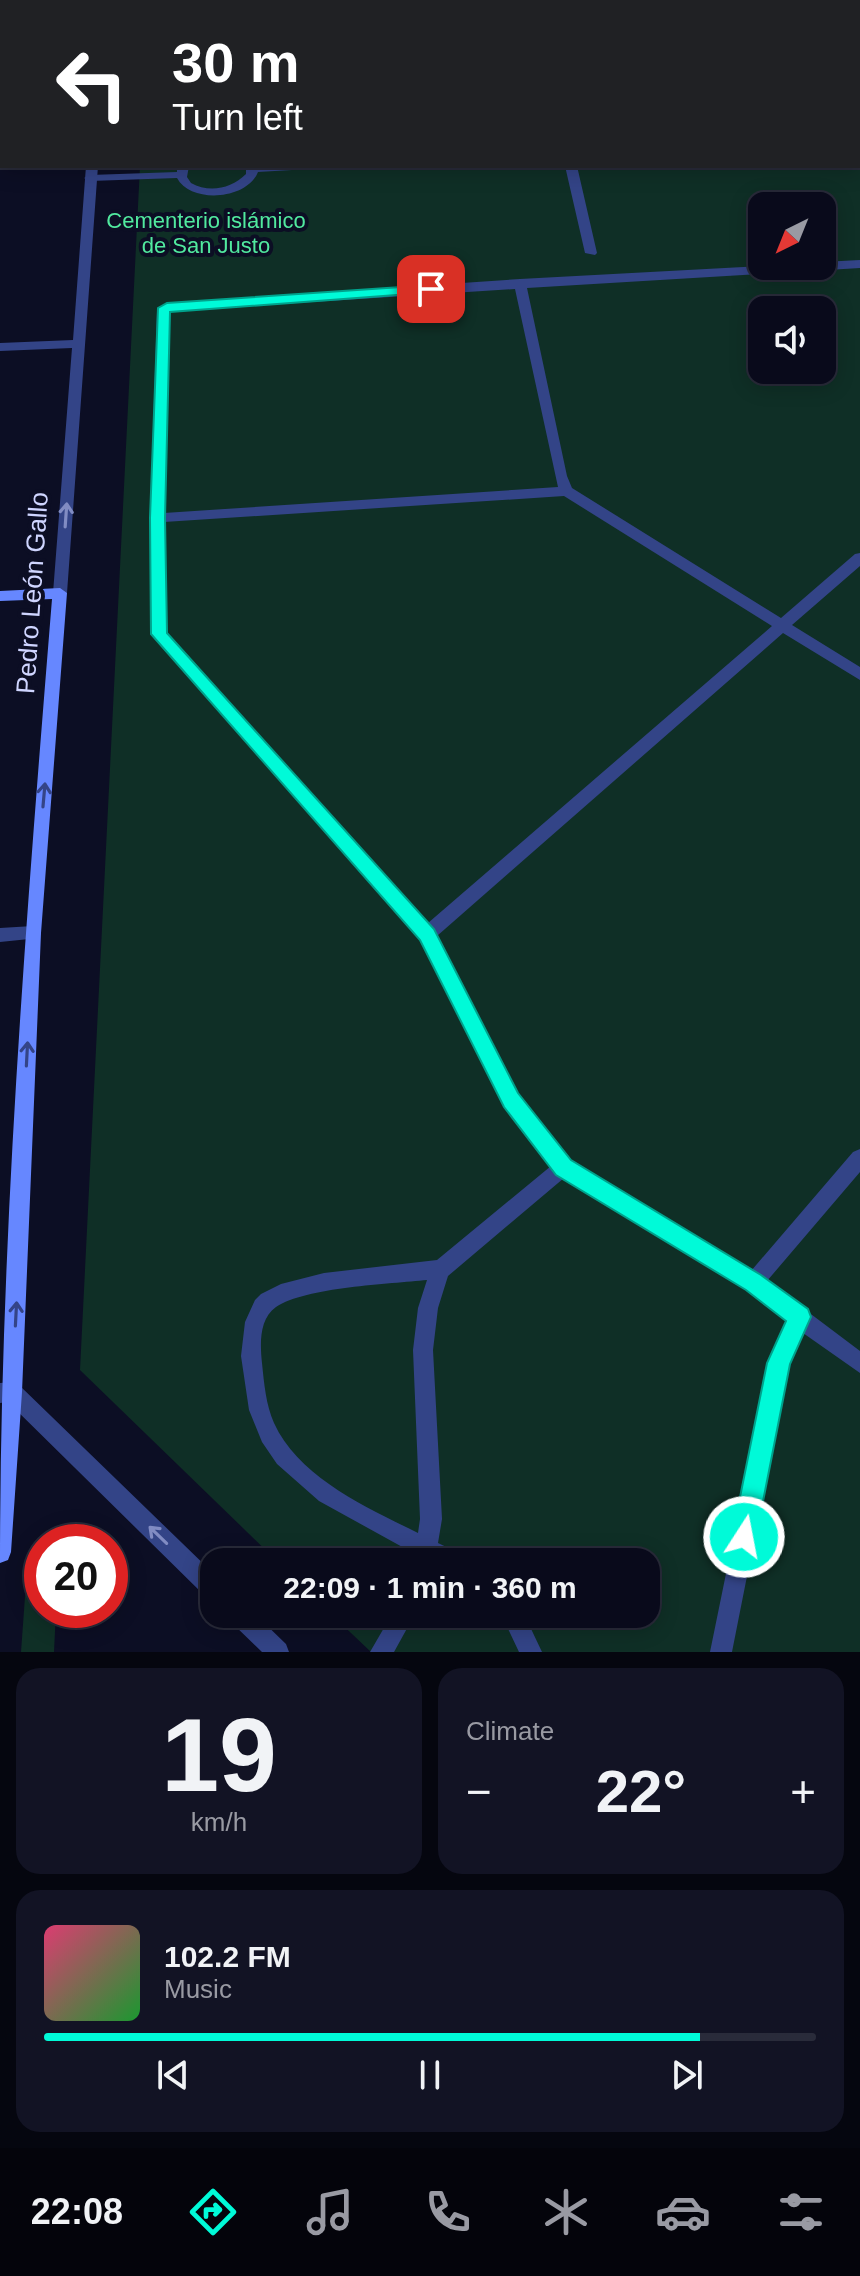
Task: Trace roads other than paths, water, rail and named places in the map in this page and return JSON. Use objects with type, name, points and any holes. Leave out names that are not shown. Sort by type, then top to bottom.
[{"type":"street","points":[[91,172],[182,170],[183,181],[197,190],[219,192],[241,186],[252,175],[252,168]]},
{"type":"street","points":[[571,168],[591,253]]},
{"type":"street","name":"Pedro León Gallo","points":[[0,1552],[6,1393],[33,933],[91,172]]},
{"type":"street","points":[[836,265],[860,264]]},
{"type":"street","points":[[748,270],[167,307],[163,311],[157,518],[159,634],[427,934],[511,1100],[563,1167],[753,1283],[860,1363]]},
{"type":"street","points":[[520,283],[560,476],[566,491]]},
{"type":"street","points":[[0,347],[79,344]]},
{"type":"street","points":[[157,518],[566,491],[860,674]]},
{"type":"street","points":[[427,934],[860,558]]},
{"type":"street","points":[[0,596],[60,593]]},
{"type":"street","points":[[0,935],[33,933]]},
{"type":"street","points":[[753,1283],[860,1158]]},
{"type":"street","points":[[428,1548],[431,1519],[424,1322],[431,1292],[441,1269],[563,1167]]},
{"type":"street","points":[[416,1548],[309,1482],[285,1460],[267,1433],[255,1391],[250,1347],[256,1318],[267,1301],[291,1290],[441,1269]]},
{"type":"street","points":[[721,1652],[779,1363],[800,1317]]},
{"type":"street","points":[[6,1393],[200,1576]]},
{"type":"street","points":[[253,1628],[278,1652]]},
{"type":"street","points":[[381,1652],[396,1628]]},
{"type":"street","points":[[519,1628],[531,1652]]},
{"type":"park label","name":"Cementerio islámico de San Justo","points":[[206,232]]}]
